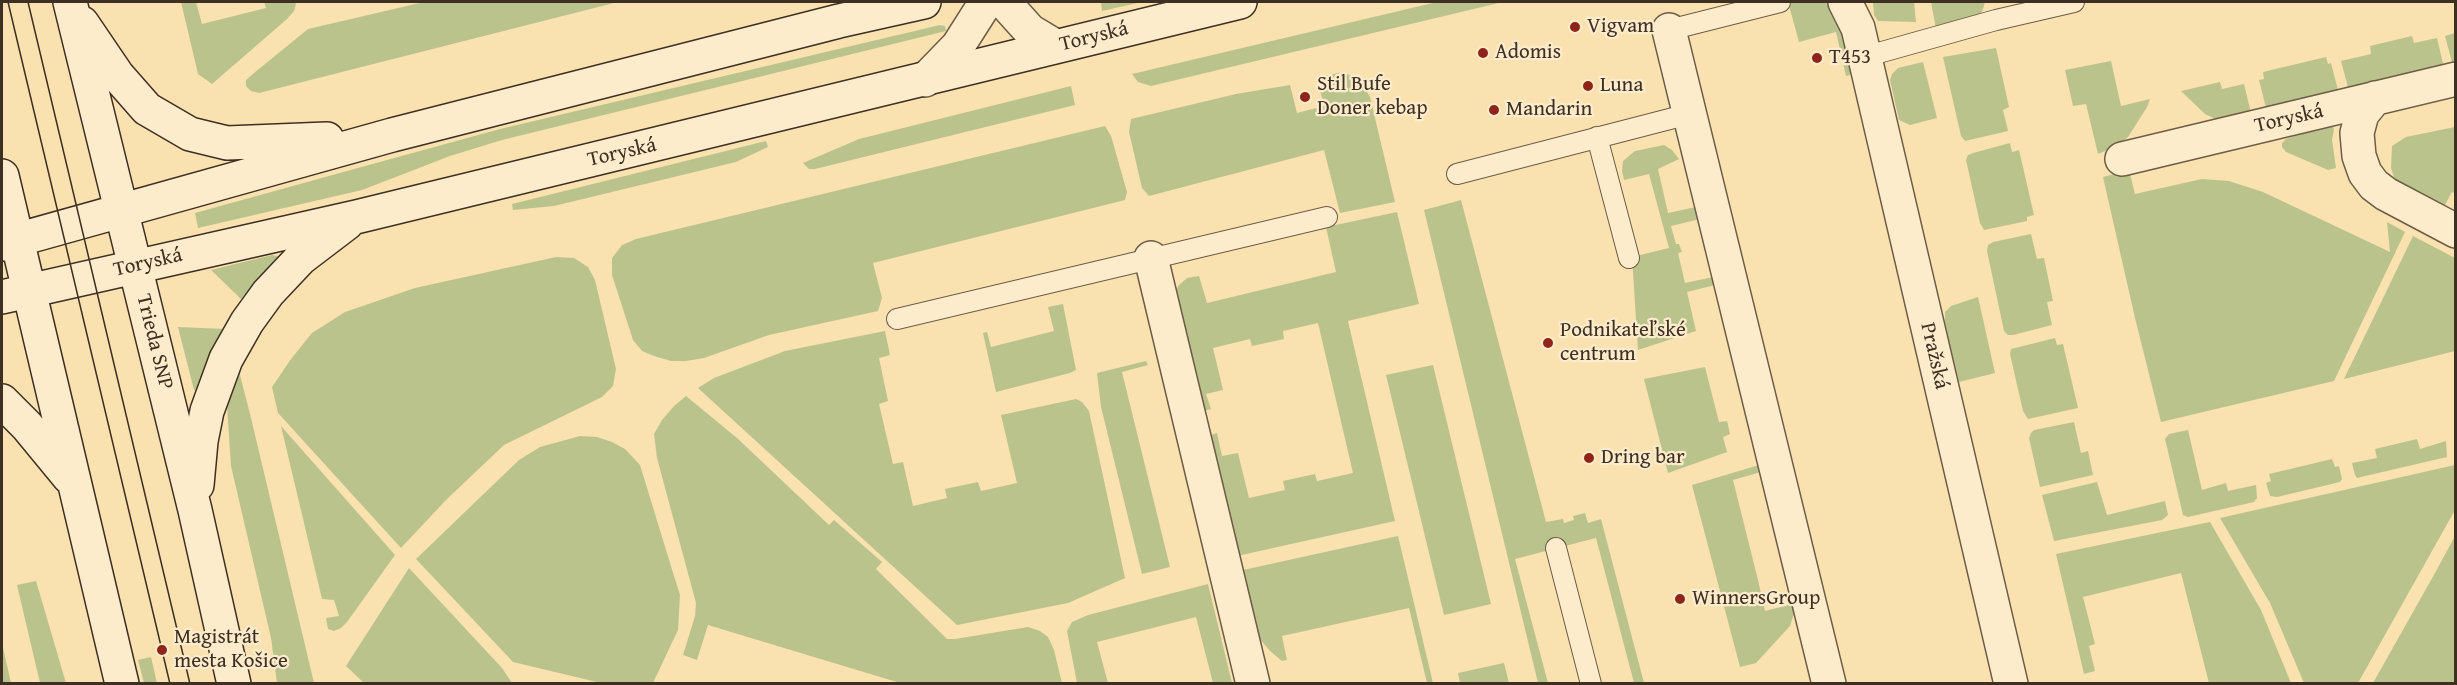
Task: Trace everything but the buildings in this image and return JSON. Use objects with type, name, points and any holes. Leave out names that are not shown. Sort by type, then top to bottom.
[{"type":"street","points":[[839,21],[870,2]]},
{"type":"street","points":[[9,242],[392,135],[839,21],[924,2]]},
{"type":"street","points":[[925,80],[958,46],[986,2]]},
{"type":"street","points":[[1004,2],[1030,31],[1055,46]]},
{"type":"street","name":"Toryská","points":[[15,294],[356,217],[1240,2]]},
{"type":"street","points":[[71,5],[118,76],[142,103],[159,117],[190,134],[227,143],[392,135]]},
{"type":"street","name":"Trieda SNP","points":[[71,5],[195,510],[234,684]]},
{"type":"street","name":"Pražská","points":[[1856,22],[2011,684]]},
{"type":"street","points":[[1669,30],[1829,684]]},
{"type":"street","name":"Toryská","points":[[2122,159],[2456,79]]},
{"type":"street","points":[[2375,98],[2362,114],[2357,133],[2359,156],[2365,173],[2374,185],[2386,194],[2456,231]]},
{"type":"street","points":[[2,176],[15,294],[74,483],[122,684]]},
{"type":"street","points":[[195,510],[201,441],[207,411],[226,359],[247,322],[282,277],[301,258],[356,217]]},
{"type":"street","points":[[1151,258],[1254,684]]},
{"type":"street","points":[[2,401],[27,426],[74,483]]},
{"type":"lane","points":[[1669,30],[1780,2]]},
{"type":"lane","points":[[1856,22],[1996,20],[2074,2]]},
{"type":"lane","points":[[1457,174],[1689,114]]},
{"type":"lane","points":[[1597,137],[1629,258]]},
{"type":"lane","points":[[897,319],[1327,217]]},
{"type":"lane","points":[[1556,548],[1591,684]]},
{"type":"green space","points":[[181,2],[196,2],[202,24],[266,8],[264,2],[295,2],[296,4],[294,11],[287,19],[212,84],[198,74]]},
{"type":"green space","points":[[424,2],[618,2],[259,93],[251,91],[246,86],[246,80],[308,29]]},
{"type":"green space","points":[[1101,2],[1142,2],[1102,11]]},
{"type":"green space","points":[[1437,2],[1503,2],[1151,86],[1138,82],[1132,74]]},
{"type":"green space","points":[[1788,2],[1828,2],[1842,27],[1853,74],[1846,76],[1836,32],[1799,42]]},
{"type":"green space","points":[[1873,2],[1914,2],[1916,22],[1878,21],[1874,15]]},
{"type":"green space","points":[[1931,2],[1985,2],[1982,12],[1977,17],[1936,29]]},
{"type":"green space","points":[[940,25],[945,26],[946,31],[502,140],[450,156],[362,190],[198,228],[195,213],[500,129]]},
{"type":"green space","points":[[2455,33],[2455,66],[2453,66],[2445,36]]},
{"type":"green space","points":[[2412,36],[2414,43],[2437,38],[2444,68],[2349,91],[2341,61],[2371,54],[2370,46]]},
{"type":"green space","points":[[1996,48],[2009,107],[2003,110],[2008,131],[1965,141],[1961,136],[1943,57]]},
{"type":"green space","points":[[2326,57],[2328,64],[2331,63],[2339,94],[2267,112],[2259,80],[2264,79],[2263,72]]},
{"type":"green space","points":[[2111,61],[2121,106],[2150,99],[2128,137],[2117,146],[2098,154],[2086,104],[2073,106],[2065,70]]},
{"type":"green space","points":[[1923,62],[1937,118],[1910,125],[1899,120],[1890,80],[1898,68]]},
{"type":"green space","points":[[1343,72],[1361,81],[1370,97],[1395,202],[1340,213],[1324,150],[1149,196],[1142,188],[1129,132],[1131,119],[1236,94],[1290,85],[1297,113],[1324,106],[1317,78]]},
{"type":"green space","points":[[2220,82],[2222,89],[2244,84],[2252,117],[2220,121],[2205,114],[2181,91]]},
{"type":"green space","points":[[1071,86],[1075,105],[815,169],[809,169],[803,163],[859,139]]},
{"type":"green space","points":[[2329,124],[2333,125],[2334,130],[2332,140],[2336,168],[2328,170],[2286,152],[2282,147],[2286,139]]},
{"type":"green space","points":[[1105,126],[1111,136],[1127,192],[1125,200],[873,263],[882,298],[878,311],[769,335],[704,358],[686,361],[671,361],[654,356],[642,351],[633,340],[612,275],[612,258],[622,245],[636,239]]},
{"type":"green space","points":[[2455,127],[2455,193],[2452,192],[2439,216],[2399,192],[2391,168],[2392,146],[2406,137]]},
{"type":"green space","points":[[766,141],[768,147],[736,162],[554,206],[513,210],[512,204]]},
{"type":"green space","points":[[2010,143],[2012,152],[2019,150],[2034,215],[2027,217],[2027,221],[1984,230],[1980,223],[1966,160],[1968,155],[1973,153]]},
{"type":"green space","points":[[1664,145],[1672,150],[1679,159],[1658,169],[1668,213],[1696,207],[1700,219],[1671,226],[1676,244],[1679,244],[1682,252],[1678,253],[1685,283],[1713,277],[1715,285],[1687,292],[1696,331],[1638,350],[1632,257],[1669,248],[1649,174],[1624,180],[1623,161],[1635,151]]},
{"type":"green space","points":[[2129,170],[2135,194],[2202,179],[2229,181],[2263,192],[2390,252],[2387,222],[2405,232],[2334,381],[2161,422],[2103,177]]},
{"type":"green space","points":[[1461,200],[1546,522],[1563,519],[1564,523],[1574,520],[1573,516],[1585,513],[1588,523],[1601,519],[1644,683],[1634,683],[1596,538],[1515,559],[1548,683],[1538,683],[1424,210]]},
{"type":"green space","points":[[1397,212],[1419,304],[1348,321],[1395,521],[1237,556],[1207,436],[1217,433],[1222,456],[1238,453],[1249,498],[1285,490],[1283,481],[1315,474],[1317,481],[1353,473],[1318,323],[1283,331],[1284,339],[1252,346],[1250,339],[1213,348],[1223,390],[1206,394],[1211,409],[1199,412],[1174,297],[1178,286],[1187,278],[1199,276],[1207,303],[1336,272],[1326,227]]},
{"type":"green space","points":[[2031,234],[2037,259],[2044,258],[2053,301],[2047,302],[2052,325],[2008,335],[2004,331],[1987,251],[1988,245]]},
{"type":"green space","points":[[2413,236],[2455,258],[2455,351],[2344,379]]},
{"type":"green space","points":[[272,255],[280,257],[279,261],[259,278],[241,299],[211,270]]},
{"type":"green space","points":[[556,257],[574,258],[588,267],[595,280],[616,369],[613,386],[602,397],[504,445],[446,500],[401,548],[278,413],[272,387],[312,333],[345,312],[415,288]]},
{"type":"green space","points":[[1978,297],[1995,373],[1959,382],[1945,325],[1945,312],[1951,306]]},
{"type":"green space","points":[[1063,304],[1076,370],[996,392],[983,333],[987,332],[991,347],[1054,331],[1048,307]]},
{"type":"green space","points":[[178,327],[225,329],[198,391],[194,390]]},
{"type":"green space","points":[[885,331],[890,355],[879,358],[888,401],[879,404],[893,464],[903,462],[913,506],[947,498],[945,489],[978,482],[981,491],[1017,483],[1001,415],[1076,399],[1082,402],[1089,411],[1125,578],[1068,603],[957,625],[698,388],[714,378],[785,351]]},
{"type":"green space","points":[[2055,338],[2057,345],[2063,344],[2078,408],[2028,419],[2023,411],[2010,354],[2011,349]]},
{"type":"green space","points":[[1146,361],[1148,365],[1122,372],[1170,567],[1142,574],[1101,407],[1097,373]]},
{"type":"green space","points":[[1433,365],[1491,604],[1444,615],[1386,375]]},
{"type":"green space","points":[[1705,367],[1719,422],[1727,421],[1730,434],[1723,437],[1727,452],[1668,473],[1644,379]]},
{"type":"green space","points":[[239,371],[314,683],[277,683],[271,638],[231,466],[227,405]]},
{"type":"green space","points":[[686,396],[737,438],[829,525],[834,520],[882,562],[876,569],[947,639],[1028,627],[1040,631],[1048,637],[1054,650],[1062,683],[900,683],[708,625],[697,660],[683,655],[695,616],[696,603],[657,458],[654,434],[662,420]]},
{"type":"green space","points":[[2074,422],[2081,453],[2088,451],[2093,475],[2040,487],[2029,438],[2031,433],[2034,430]]},
{"type":"green space","points":[[281,426],[395,555],[347,622],[334,631],[328,629],[326,618],[339,616],[334,600],[322,599]]},
{"type":"green space","points":[[2188,430],[2202,490],[2226,483],[2228,491],[2256,485],[2257,498],[2254,502],[2188,517],[2183,515],[2165,439],[2169,434]]},
{"type":"green space","points":[[580,436],[597,437],[612,442],[625,449],[640,465],[680,595],[678,630],[653,683],[601,683],[513,662],[416,559],[519,460],[540,447]]},
{"type":"green space","points":[[2417,439],[2420,449],[2446,441],[2447,457],[2357,478],[2355,475],[2352,463],[2377,458],[2375,449]]},
{"type":"green space","points":[[2332,459],[2335,467],[2339,466],[2342,479],[2340,482],[2277,497],[2270,496],[2266,483],[2271,481],[2269,474]]},
{"type":"green space","points":[[1759,465],[1761,472],[1733,480],[1765,611],[1793,604],[1795,610],[1790,626],[1756,663],[1740,667],[1692,485]]},
{"type":"green space","points":[[2455,465],[2455,510],[2358,683],[2304,683],[2270,603],[2220,518]]},
{"type":"green space","points":[[2097,482],[2107,515],[2165,501],[2168,515],[2162,520],[2054,541],[2042,495]]},
{"type":"green space","points":[[2210,522],[2261,610],[2291,683],[2209,683],[2181,573],[2083,597],[2095,644],[2089,646],[2095,671],[2084,674],[2056,554]]},
{"type":"green space","points":[[1398,536],[1433,683],[1427,683],[1409,608],[1282,636],[1287,660],[1282,661],[1260,639],[1243,570]]},
{"type":"green space","points":[[2455,536],[2455,683],[2373,683],[2435,573]]},
{"type":"green space","points":[[409,568],[502,668],[512,683],[364,683],[346,666]]},
{"type":"green space","points":[[36,581],[66,683],[40,683],[17,585]]},
{"type":"green space","points":[[1208,584],[1232,683],[1213,683],[1196,617],[1097,642],[1108,683],[1077,683],[1067,631],[1072,622],[1088,615]]},
{"type":"green space","points":[[2,643],[11,683],[2,683]]},
{"type":"green space","points":[[151,657],[157,683],[144,683],[138,660]]},
{"type":"green space","points":[[1504,663],[1509,683],[1460,683],[1458,673]]},
{"type":"tram line","points":[[8,2],[170,684]]},
{"type":"tram line","points":[[28,2],[190,684]]},
{"type":"place","name":"Vigvam","points":[[1575,27]]},
{"type":"place","name":"Adomis","points":[[1483,53]]},
{"type":"place","name":"T453","points":[[1817,58]]},
{"type":"place","name":"Luna","points":[[1588,86]]},
{"type":"place","name":"Stil Bufe Doner kebap","points":[[1305,97]]},
{"type":"place","name":"Mandarin","points":[[1494,110]]},
{"type":"place","name":"Podnikateľské centrum","points":[[1548,343]]},
{"type":"place","name":"Dring bar","points":[[1589,458]]},
{"type":"place","name":"WinnersGroup","points":[[1680,599]]},
{"type":"place","name":"Magistrát mesta Košice","points":[[162,650]]}]
